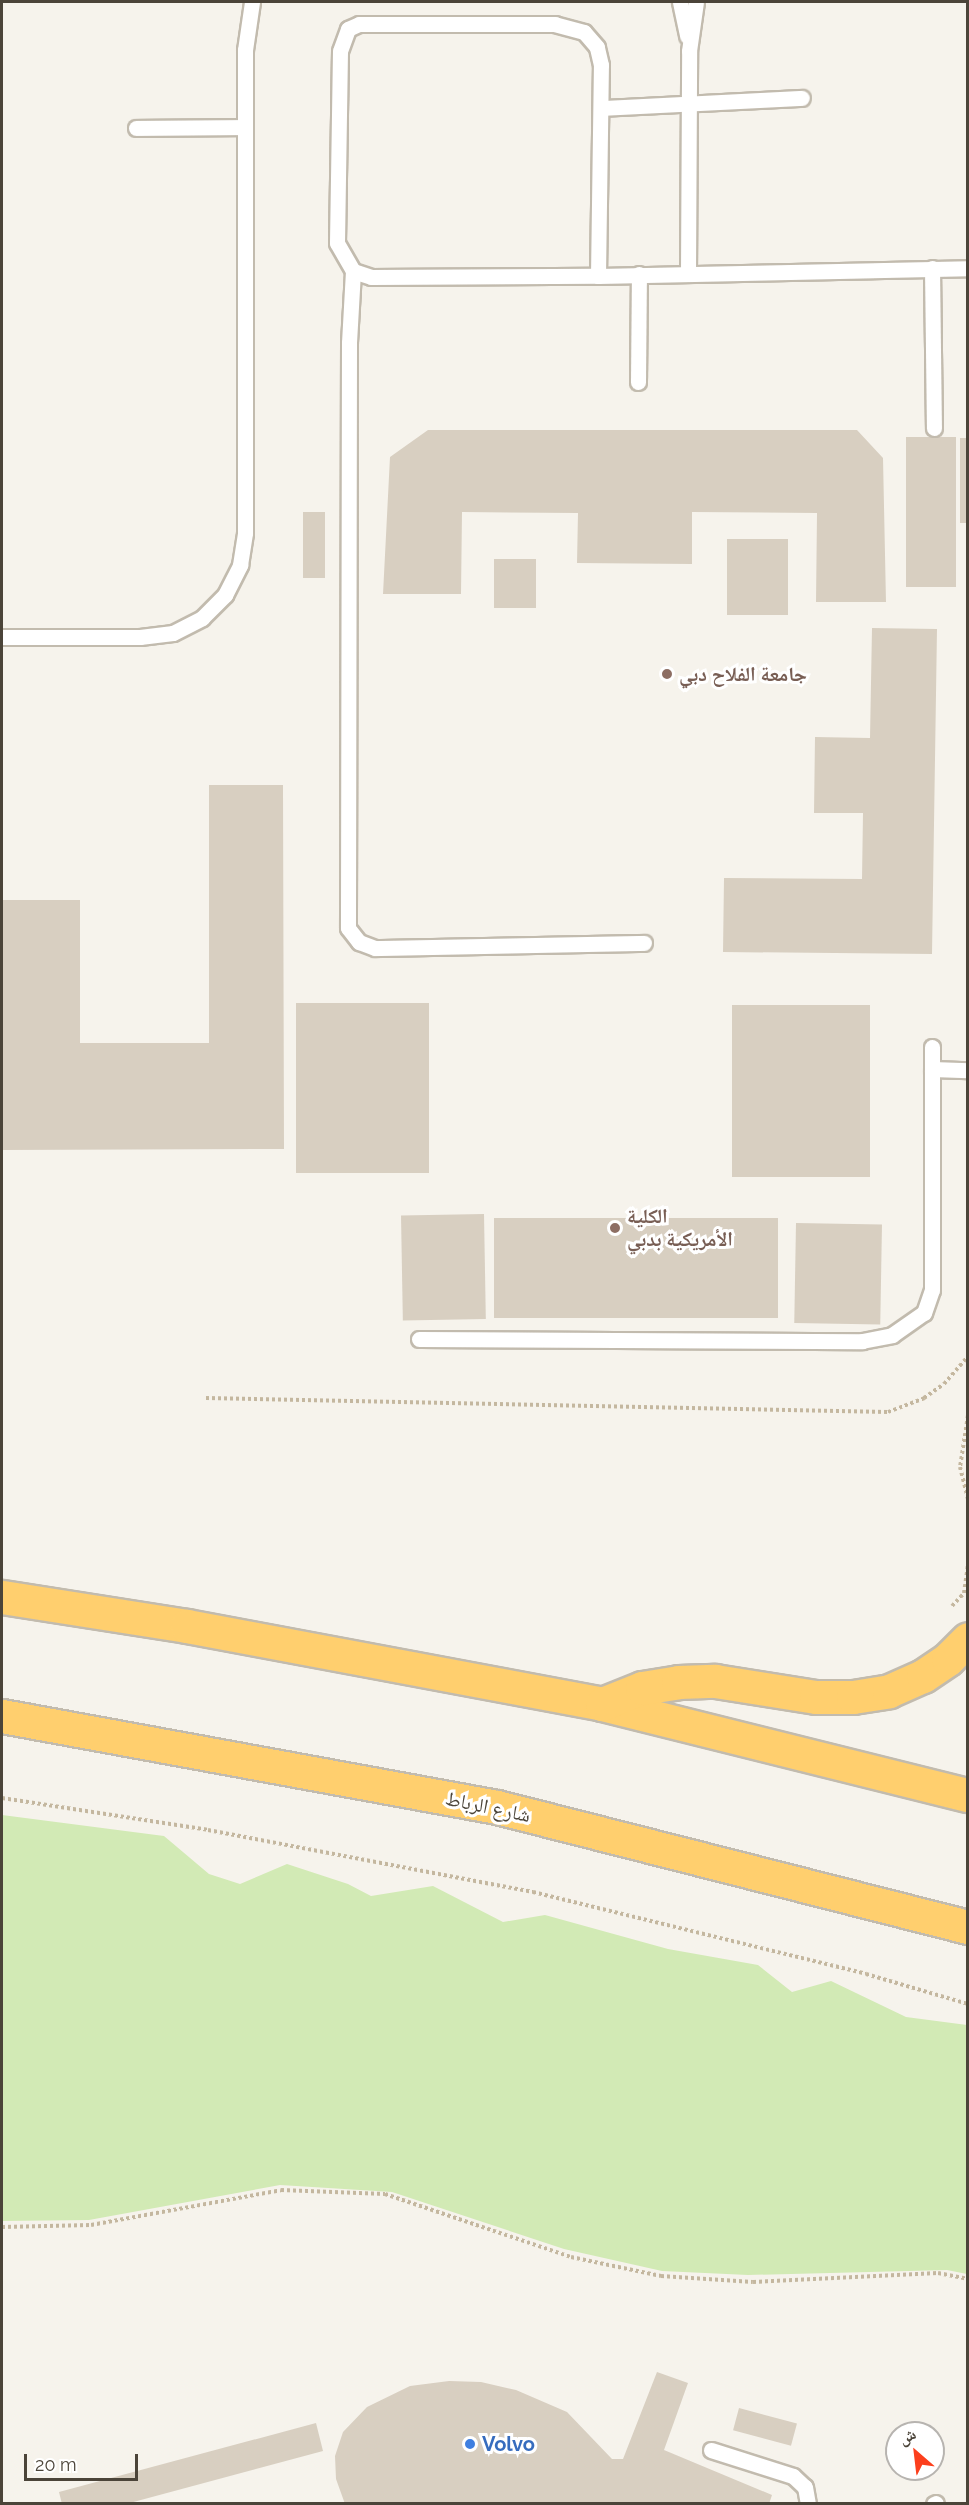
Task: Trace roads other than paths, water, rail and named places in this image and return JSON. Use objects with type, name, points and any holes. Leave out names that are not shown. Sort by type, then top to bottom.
[{"type":"highway","points":[[2,1597],[187,1626],[602,1704],[968,1795]]},
{"type":"highway","points":[[602,1704],[642,1688],[678,1682],[715,1681],[816,1696],[853,1697],[880,1692],[923,1676],[948,1659],[968,1639]]},
{"type":"highway","name":"شارع الرباط","points":[[2,1716],[496,1807],[968,1927]]},
{"type":"highway","points":[[2,1730],[129,1740]]},
{"type":"lane","points":[[2,637],[140,637],[172,633],[202,618],[225,595],[240,565],[245,533],[245,50],[252,2]]},
{"type":"lane","points":[[680,2],[689,51],[688,274]]},
{"type":"lane","points":[[689,51],[696,2]]},
{"type":"lane","points":[[598,276],[602,108],[597,47],[584,32],[571,27],[359,24],[348,29],[340,51],[337,243],[353,271],[348,354],[348,928],[359,942],[375,948],[644,943]]},
{"type":"lane","points":[[602,108],[690,101],[802,98]]},
{"type":"lane","points":[[136,128],[244,127]]},
{"type":"lane","points":[[932,268],[934,428]]},
{"type":"lane","points":[[353,271],[371,277],[598,276],[968,268]]},
{"type":"lane","points":[[639,274],[639,382]]},
{"type":"lane","points":[[419,1339],[862,1341],[892,1335],[924,1313],[932,1290],[932,1047]]},
{"type":"lane","points":[[932,1069],[968,1070]]},
{"type":"lane","points":[[711,2450],[793,2476],[805,2487],[808,2504]]},
{"type":"place","name":"جامعة الفلاح دبي","points":[[667,674]]},
{"type":"place","name":"الكلية الأمريكية بدبي","points":[[615,1228]]},
{"type":"place","name":"Volvo","points":[[470,2444]]}]
